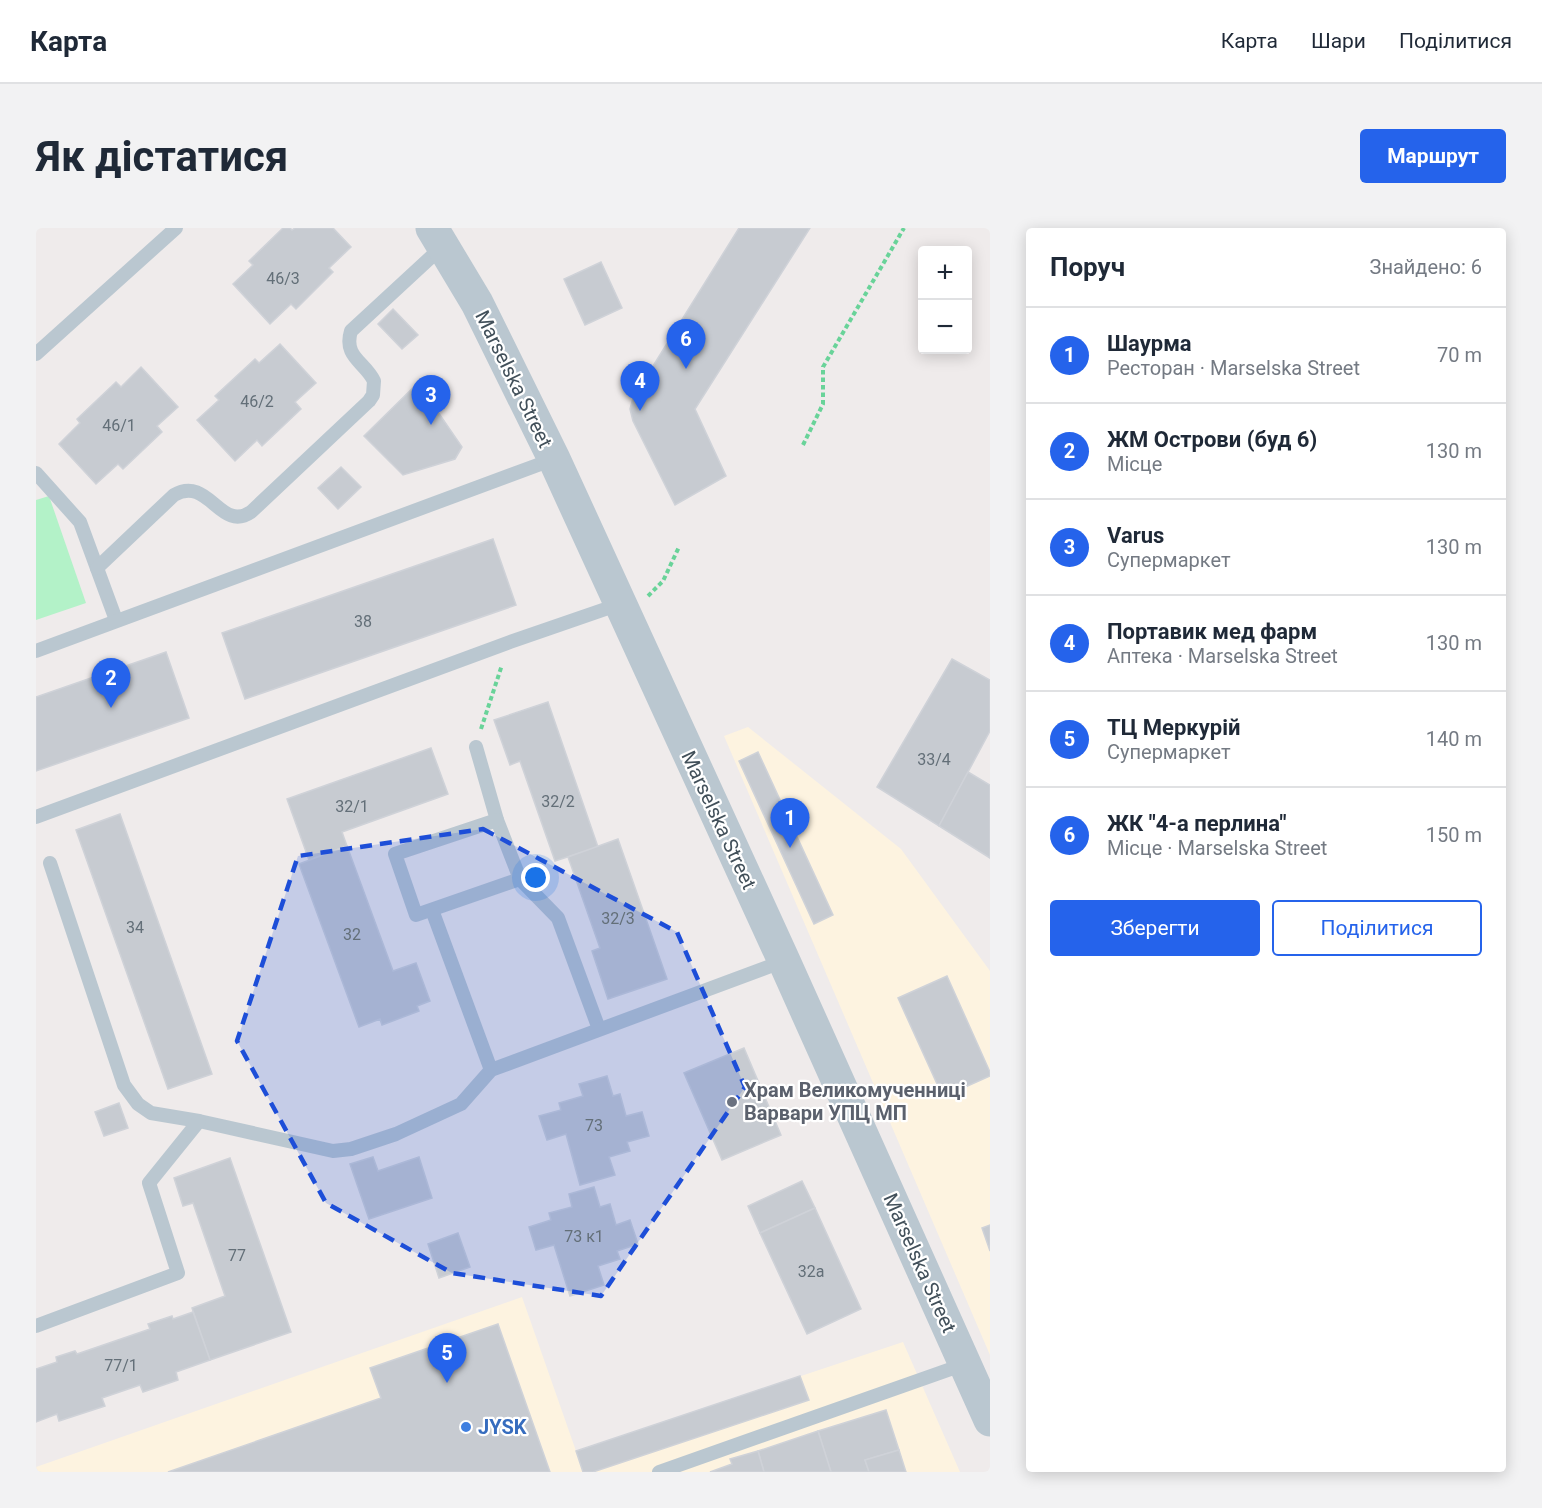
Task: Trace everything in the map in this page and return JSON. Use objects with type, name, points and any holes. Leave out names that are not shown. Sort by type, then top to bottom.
[{"type":"street","name":"Marselska Street","points":[[437,237],[477,303],[554,459],[784,961],[965,1364],[987,1404]]},
{"type":"lane","points":[[36,354],[176,228]]},
{"type":"lane","points":[[97,568],[181,491],[195,490],[231,516],[246,516],[369,401],[373,395],[374,381],[350,349],[348,340],[351,332],[437,237]]},
{"type":"lane","points":[[36,651],[554,459]]},
{"type":"lane","points":[[36,473],[80,522],[116,620]]},
{"type":"lane","points":[[36,817],[510,642],[620,604]]},
{"type":"lane","points":[[476,747],[497,820],[520,879],[558,918],[598,1029]]},
{"type":"lane","points":[[497,820],[394,854],[416,915],[520,879]]},
{"type":"lane","points":[[51,863],[124,1085],[130,1096],[151,1113],[199,1121],[333,1151],[351,1149],[396,1134],[461,1104],[490,1070],[784,961]]},
{"type":"lane","points":[[432,910],[490,1070]]},
{"type":"lane","points":[[36,1326],[178,1273],[148,1183],[199,1121]]},
{"type":"lane","points":[[659,1472],[965,1364]]},
{"type":"path","points":[[803,445],[823,404],[823,367],[904,228]]},
{"type":"path","points":[[620,604],[647,596],[663,581],[679,547]]},
{"type":"path","points":[[476,747],[510,642]]},
{"type":"highlighted area","points":[[483,829],[677,932],[745,1087],[601,1296],[452,1273],[326,1203],[237,1041],[298,856]]},
{"type":"shaded area","points":[[748,727],[901,849],[990,971],[990,1355],[724,736]]},
{"type":"shaded area","points":[[522,1297],[576,1451],[903,1342],[960,1472],[36,1472],[36,1467]]},
{"type":"green space","points":[[49,496],[86,603],[36,620],[36,500]]},
{"type":"building","points":[[283,228],[292,230],[295,228],[333,228],[351,247],[329,268],[333,272],[296,309],[291,304],[270,324],[233,284],[253,265],[249,261]]},
{"type":"building","points":[[739,228],[810,228],[695,409],[726,476],[675,505],[633,421],[630,409],[633,398]]},
{"type":"building","points":[[601,262],[622,308],[585,325],[564,279]]},
{"type":"building","points":[[393,309],[418,335],[402,349],[378,324]]},
{"type":"building","points":[[280,344],[316,383],[295,402],[301,409],[262,446],[257,440],[235,461],[197,420],[219,400],[215,396],[255,359],[259,363]]},
{"type":"building","points":[[141,367],[178,407],[157,426],[162,432],[123,469],[118,464],[96,484],[59,444],[80,423],[77,419],[116,382],[121,387]]},
{"type":"building","points":[[418,383],[462,447],[455,459],[403,475],[364,436]]},
{"type":"building","points":[[341,467],[361,487],[338,509],[318,488]]},
{"type":"building","points":[[493,539],[516,605],[245,699],[222,633]]},
{"type":"building","points":[[166,652],[189,718],[36,771],[36,697]]},
{"type":"building","points":[[952,659],[990,680],[990,731],[939,826],[877,787]]},
{"type":"building","points":[[548,702],[598,847],[555,861],[520,761],[510,765],[494,720]]},
{"type":"building","points":[[431,748],[448,794],[342,832],[347,846],[309,860],[287,799]]},
{"type":"building","points":[[758,752],[833,915],[814,924],[739,761]]},
{"type":"building","points":[[968,772],[990,785],[990,858],[939,826]]},
{"type":"building","points":[[120,814],[212,1074],[168,1089],[76,830]]},
{"type":"building","points":[[618,839],[667,979],[608,999],[592,951],[600,948],[568,857]]},
{"type":"building","points":[[347,846],[393,971],[416,963],[430,1001],[417,1006],[419,1011],[382,1025],[380,1019],[359,1027],[299,864]]},
{"type":"building","points":[[947,976],[990,1076],[943,1097],[898,998]]},
{"type":"building","name":"Храм Великомученниці Варвари УПЦ МП","points":[[744,1048],[781,1135],[722,1160],[684,1073]]},
{"type":"building","points":[[607,1076],[613,1096],[620,1094],[626,1116],[642,1112],[649,1136],[627,1142],[630,1151],[609,1157],[615,1175],[580,1185],[566,1134],[547,1140],[539,1116],[561,1110],[559,1103],[583,1096],[579,1084]]},
{"type":"building","points":[[119,1103],[128,1128],[104,1136],[95,1112]]},
{"type":"building","points":[[373,1157],[378,1171],[419,1157],[432,1198],[369,1219],[350,1164]]},
{"type":"building","points":[[230,1158],[291,1332],[210,1360],[192,1308],[225,1296],[193,1203],[183,1206],[174,1178]]},
{"type":"building","points":[[802,1181],[815,1208],[760,1233],[748,1206]]},
{"type":"building","points":[[594,1187],[600,1207],[610,1204],[616,1225],[630,1220],[638,1244],[617,1251],[620,1259],[598,1266],[604,1285],[570,1296],[554,1245],[536,1250],[529,1227],[551,1220],[549,1213],[572,1207],[569,1194]]},
{"type":"building","points":[[815,1208],[861,1309],[807,1334],[760,1233]]},
{"type":"building","points":[[990,1225],[990,1251],[982,1228]]},
{"type":"building","points":[[458,1233],[470,1267],[439,1278],[428,1244]]},
{"type":"building","points":[[193,1312],[210,1360],[176,1372],[178,1380],[143,1392],[140,1385],[102,1398],[105,1406],[59,1421],[57,1414],[36,1422],[36,1369],[57,1362],[56,1357],[75,1351],[77,1354],[150,1329],[148,1324]]},
{"type":"building","points":[[498,1324],[550,1472],[168,1472],[381,1398],[370,1368]]},
{"type":"building","points":[[800,1376],[809,1400],[593,1472],[583,1472],[576,1451]]},
{"type":"building","points":[[886,1410],[899,1450],[865,1460],[869,1472],[831,1472],[818,1431]]},
{"type":"building","points":[[818,1431],[831,1472],[764,1472],[758,1451]]},
{"type":"building","points":[[899,1450],[906,1472],[869,1472],[865,1460]]},
{"type":"building","points":[[758,1451],[764,1472],[710,1472],[732,1464],[730,1459]]},
{"type":"place","name":"ЖК \"4-а перлина\"","points":[[686,369]]},
{"type":"place","name":"Портавик мед фарм","points":[[640,411]]},
{"type":"place","name":"Varus","points":[[431,425]]},
{"type":"place","name":"ЖМ Острови (буд 6)","points":[[111,708]]},
{"type":"place","name":"Шаурма","points":[[790,848]]},
{"type":"place","name":"Храм Великомученниці Варвари УПЦ МП","points":[[732,1102]]},
{"type":"place","name":"ТЦ Меркурій","points":[[447,1383]]},
{"type":"place","name":"JYSK","points":[[466,1427]]}]
